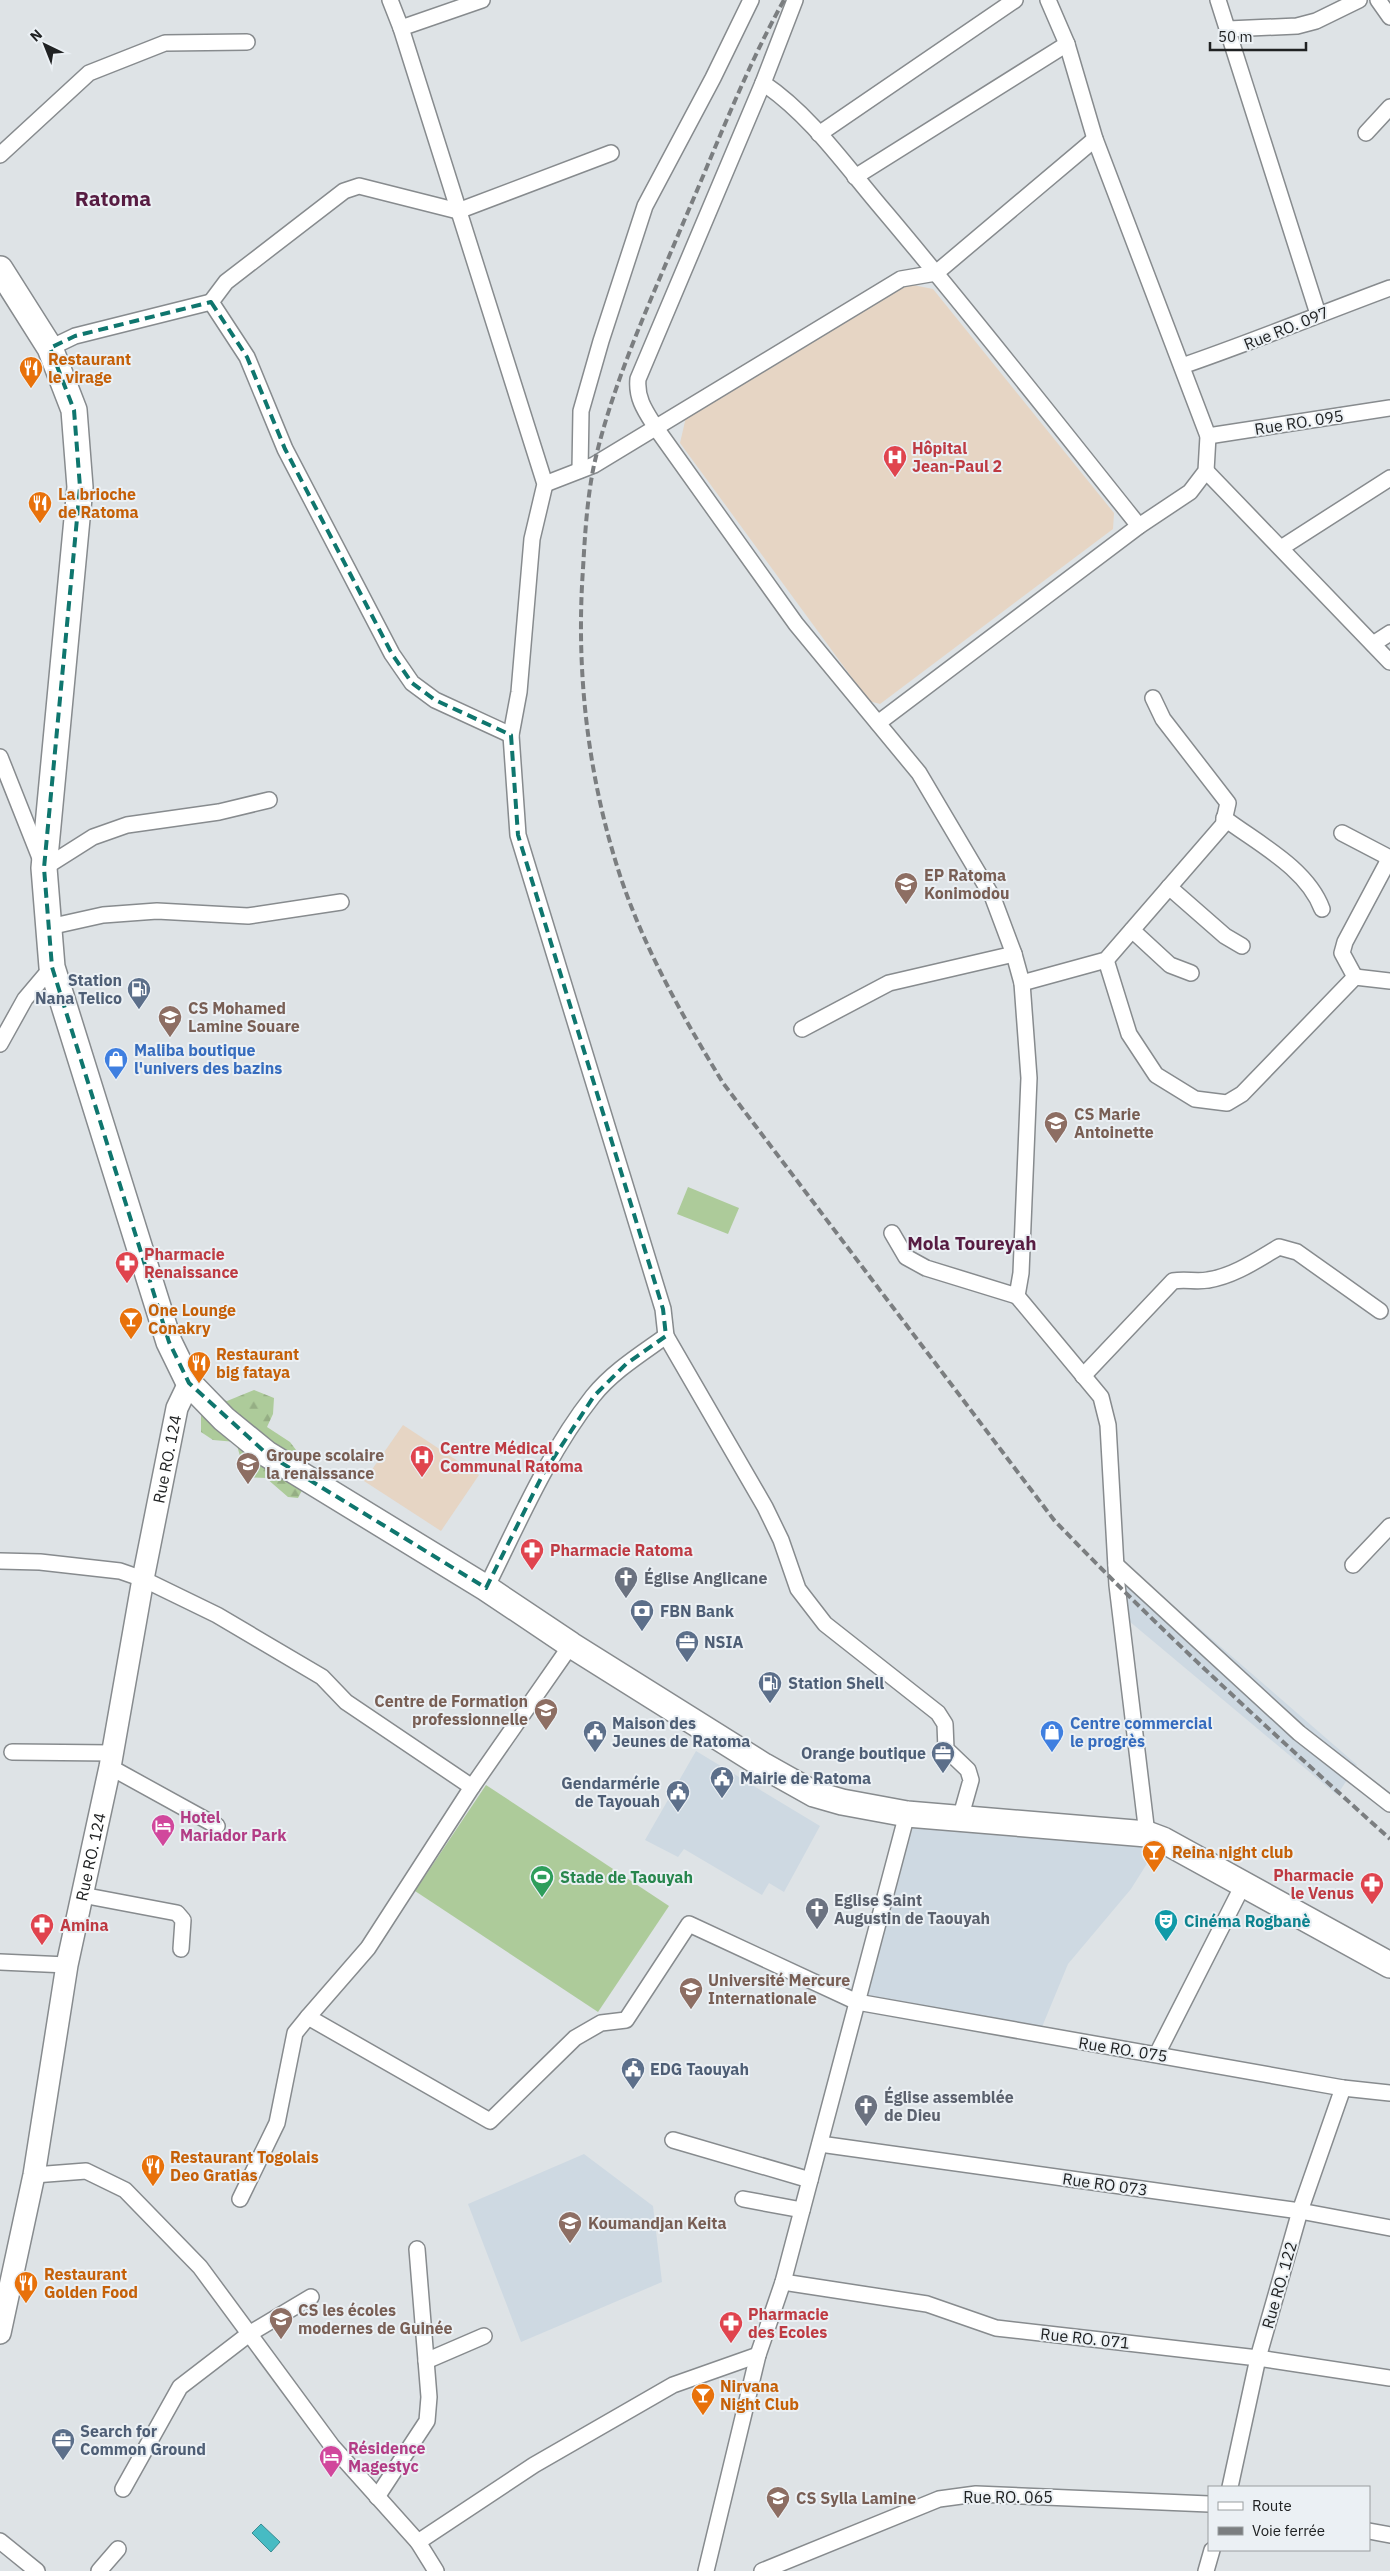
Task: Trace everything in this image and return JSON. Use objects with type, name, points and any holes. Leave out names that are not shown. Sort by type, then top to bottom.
[{"type":"main road","points":[[0,269],[50,348],[74,410],[80,487],[44,868],[52,966],[169,1342],[189,1383],[224,1419],[268,1454],[486,1588],[571,1645],[764,1766],[814,1794],[842,1802],[907,1814],[1147,1834],[1163,1840],[1390,1965]]},
{"type":"street","points":[[390,0],[401,28],[545,484],[532,539],[520,692],[512,736],[518,835],[663,1309],[666,1336],[765,1507],[781,1540],[798,1588],[825,1624],[938,1713],[945,1724],[946,1749],[968,1770],[971,1780],[960,1819]]},
{"type":"street","points":[[401,28],[482,0]]},
{"type":"street","points":[[580,470],[582,411],[601,341],[645,206],[713,78],[751,0]]},
{"type":"street","points":[[795,0],[763,84],[638,379],[637,391],[656,428],[796,624],[918,772],[993,898],[1014,954],[1022,983],[1029,1078],[1021,1273],[1017,1296]]},
{"type":"street","points":[[819,134],[1015,0]]},
{"type":"street","points":[[878,723],[1139,526],[1190,492],[1206,471],[1208,436],[1095,139],[1067,44],[1048,0]]},
{"type":"street","points":[[1218,0],[1318,314]]},
{"type":"street","points":[[1228,29],[1297,26],[1316,21],[1360,0]]},
{"type":"street","points":[[1378,0],[1390,17]]},
{"type":"street","points":[[0,155],[89,72],[165,44],[247,42]]},
{"type":"street","points":[[855,177],[1067,44]]},
{"type":"street","points":[[763,84],[781,95],[819,134],[936,272],[1139,526]]},
{"type":"street","points":[[1366,133],[1390,107]]},
{"type":"street","points":[[545,484],[594,465],[901,279],[936,272],[1095,139]]},
{"type":"street","points":[[50,348],[75,336],[211,302],[226,282],[344,190],[359,186],[458,211],[611,153]]},
{"type":"street","name":"Rue RO. 097","points":[[1182,366],[1271,335],[1318,314],[1390,288]]},
{"type":"street","points":[[211,302],[247,358],[285,449],[392,654],[412,683],[435,700],[512,736]]},
{"type":"street","name":"Rue RO. 095","points":[[1208,436],[1390,408]]},
{"type":"street","points":[[1206,471],[1390,662]]},
{"type":"street","points":[[1281,548],[1390,478]]},
{"type":"street","points":[[1373,644],[1390,633]]},
{"type":"street","points":[[1022,983],[1106,960],[1222,825],[1228,803],[1163,718],[1153,698]]},
{"type":"street","points":[[0,757],[44,868],[93,837],[127,825],[219,812],[269,800]]},
{"type":"street","points":[[1224,818],[1250,838],[1272,849],[1317,894],[1322,909]]},
{"type":"street","points":[[1342,833],[1388,857],[1386,865],[1345,942],[1342,953],[1354,978]]},
{"type":"street","points":[[1169,887],[1225,936],[1242,946]]},
{"type":"street","points":[[49,927],[103,914],[157,911],[248,916],[341,902]]},
{"type":"street","points":[[1132,930],[1170,964],[1191,973]]},
{"type":"street","points":[[802,1029],[889,983],[1014,954]]},
{"type":"street","points":[[1106,960],[1129,1034],[1156,1075],[1195,1099],[1227,1103],[1242,1094],[1354,978]]},
{"type":"street","points":[[0,1044],[25,999],[52,966]]},
{"type":"street","points":[[1354,978],[1390,981]]},
{"type":"street","points":[[892,1233],[906,1257],[926,1268],[1017,1296],[1101,1397],[1108,1425],[1117,1585],[1147,1834]]},
{"type":"street","points":[[1083,1376],[1173,1281],[1207,1280],[1224,1276],[1248,1266],[1278,1246],[1297,1252],[1380,1311]]},
{"type":"street","points":[[486,1588],[543,1474],[594,1396],[626,1364],[666,1336]]},
{"type":"street","name":"Rue RO. 124","points":[[0,2333],[34,2175],[67,1965],[111,1760],[142,1579],[177,1408],[189,1383]]},
{"type":"street","points":[[1353,1565],[1390,1526]]},
{"type":"street","points":[[0,1561],[40,1562],[120,1571],[142,1579],[217,1615],[322,1677],[346,1702],[472,1787]]},
{"type":"street","points":[[1116,1565],[1299,1733],[1390,1804]]},
{"type":"street","points":[[240,2199],[277,2123],[296,2033],[368,1948],[472,1787],[571,1645]]},
{"type":"street","points":[[12,1752],[111,1760],[217,1826]]},
{"type":"street","points":[[706,2571],[758,2355],[783,2282],[907,1814]]},
{"type":"street","points":[[1157,2054],[1244,1885]]},
{"type":"street","points":[[82,1895],[177,1913],[183,1920],[180,1949]]},
{"type":"street","name":"Rue RO. 075","points":[[308,2017],[490,2121],[575,2038],[601,2023],[626,2020],[689,1924],[857,2002],[1343,2088],[1390,2094]]},
{"type":"street","points":[[0,1962],[67,1965]]},
{"type":"street","name":"Rue RO. 122","points":[[1230,2486],[1258,2358],[1300,2211],[1343,2088]]},
{"type":"street","points":[[673,2140],[810,2180]]},
{"type":"street","name":"Rue RO 073","points":[[820,2144],[1300,2211],[1390,2228]]},
{"type":"street","points":[[34,2175],[86,2171],[125,2190],[200,2267],[332,2446],[418,2542],[436,2571]]},
{"type":"street","points":[[743,2199],[802,2210]]},
{"type":"street","points":[[377,2497],[427,2421],[429,2397],[417,2249]]},
{"type":"street","name":"Rue RO. 071","points":[[783,2282],[928,2304],[996,2328],[1258,2358],[1390,2378]]},
{"type":"street","points":[[123,2489],[180,2387],[249,2334],[310,2297]]},
{"type":"street","points":[[426,2361],[484,2336]]},
{"type":"street","points":[[418,2542],[534,2465],[673,2385],[758,2355]]},
{"type":"street","name":"Rue RO. 065","points":[[762,2571],[939,2499],[976,2494],[1208,2504]]},
{"type":"street","points":[[1370,2531],[1390,2535]]},
{"type":"street","points":[[0,2541],[37,2571]]},
{"type":"street","points":[[99,2571],[118,2549]]},
{"type":"street","points":[[1206,2571],[1212,2551]]},
{"type":"highlighted area","points":[[211,302],[247,357],[285,449],[392,654],[412,683],[435,700],[511,735],[518,835],[663,1309],[666,1336],[626,1364],[594,1396],[543,1474],[486,1588],[267,1454],[189,1383],[169,1342],[52,967],[44,868],[80,487],[74,410],[50,348],[75,336]]},
{"type":"shaded area","name":"Hôpital Jean-Paul 2","points":[[903,283],[933,289],[1114,513],[1113,529],[880,704],[869,701],[680,443],[686,417]]},
{"type":"shaded area","name":"Centre Médical Communal Ratoma","points":[[403,1425],[479,1475],[441,1531],[364,1481]]},
{"type":"shaded area","points":[[1123,1562],[1357,1765],[1337,1795],[1129,1621]]},
{"type":"shaded area","name":"Mairie de Ratoma","points":[[696,1751],[820,1826],[784,1892],[769,1883],[762,1895],[684,1849],[678,1857],[645,1840]]},
{"type":"shaded area","points":[[946,1822],[1158,1846],[1131,1889],[1068,1964],[1042,2027],[863,1999],[898,1866],[913,1828]]},
{"type":"shaded area","name":"Koumandjan Keita","points":[[584,2154],[653,2206],[662,2282],[521,2342],[468,2204]]},
{"type":"green space","points":[[688,1187],[739,1208],[728,1234],[677,1214]]},
{"type":"green space","points":[[254,1390],[274,1398],[273,1414],[267,1427],[290,1442],[312,1471],[298,1498],[288,1497],[266,1478],[246,1477],[236,1442],[213,1440],[201,1432],[201,1406],[212,1396],[227,1401]]},
{"type":"green space","name":"Stade de Taouyah","points":[[486,1785],[669,1906],[598,2012],[415,1891]]},
{"type":"water","points":[[261,2524],[280,2542],[271,2552],[252,2533]]},
{"type":"railway","points":[[784,0],[756,54],[719,137],[646,311],[611,403],[594,465],[588,504],[581,606],[583,681],[591,756],[598,793],[617,866],[638,923],[663,978],[723,1083],[1054,1520],[1177,1643],[1390,1839]]},
{"type":"place","name":"Restaurant le virage","points":[[31,389]]},
{"type":"place","name":"Hôpital Jean-Paul 2","points":[[895,478]]},
{"type":"place","name":"La brioche de Ratoma","points":[[40,524]]},
{"type":"place","name":"EP Ratoma Konimodou","points":[[906,905]]},
{"type":"place","name":"Station Nana Telico","points":[[139,1010]]},
{"type":"place","name":"CS Mohamed Lamine Souare","points":[[170,1038]]},
{"type":"place","name":"Maliba boutique l'univers des bazins","points":[[116,1080]]},
{"type":"place","name":"CS Marie Antoinette","points":[[1056,1144]]},
{"type":"place","name":"Pharmacie Renaissance","points":[[127,1284]]},
{"type":"place","name":"One Lounge Conakry","points":[[131,1340]]},
{"type":"place","name":"Restaurant big fataya","points":[[199,1384]]},
{"type":"place","name":"Centre Médical Communal Ratoma","points":[[422,1478]]},
{"type":"place","name":"Groupe scolaire la renaissance","points":[[248,1485]]},
{"type":"place","name":"Pharmacie Ratoma","points":[[532,1571]]},
{"type":"place","name":"Église Anglicane","points":[[626,1599]]},
{"type":"place","name":"FBN Bank","points":[[642,1632]]},
{"type":"place","name":"NSIA","points":[[687,1663]]},
{"type":"place","name":"Station Shell","points":[[770,1704]]},
{"type":"place","name":"Centre de Formation professionnelle","points":[[546,1731]]},
{"type":"place","name":"Maison des Jeunes de Ratoma","points":[[595,1753]]},
{"type":"place","name":"Centre commercial le progrès","points":[[1052,1753]]},
{"type":"place","name":"Orange boutique","points":[[943,1774]]},
{"type":"place","name":"Mairie de Ratoma","points":[[722,1799]]},
{"type":"place","name":"Gendarmérie de Tayouah","points":[[678,1813]]},
{"type":"place","name":"Hotel Mariador Park","points":[[163,1847]]},
{"type":"place","name":"Reina night club","points":[[1154,1873]]},
{"type":"place","name":"Stade de Taouyah","points":[[542,1898]]},
{"type":"place","name":"Pharmacie le Venus","points":[[1372,1905]]},
{"type":"place","name":"Eglise Saint Augustin de Taouyah","points":[[817,1930]]},
{"type":"place","name":"Cinéma Rogbanè","points":[[1166,1942]]},
{"type":"place","name":"Amina","points":[[42,1946]]},
{"type":"place","name":"Université Mercure Internationale","points":[[691,2010]]},
{"type":"place","name":"EDG Taouyah","points":[[633,2090]]},
{"type":"place","name":"Église assemblée de Dieu","points":[[866,2127]]},
{"type":"place","name":"Restaurant Togolais Deo Gratias","points":[[153,2187]]},
{"type":"place","name":"Koumandjan Keita","points":[[570,2244]]},
{"type":"place","name":"Restaurant Golden Food","points":[[26,2304]]},
{"type":"place","name":"CS les écoles modernes de Guinée","points":[[281,2340]]},
{"type":"place","name":"Pharmacie des Ecoles","points":[[731,2344]]},
{"type":"place","name":"Nirvana Night Club","points":[[703,2416]]},
{"type":"place","name":"Search for Common Ground","points":[[63,2461]]},
{"type":"place","name":"Résidence Magestyc","points":[[331,2478]]},
{"type":"place","name":"CS Sylla Lamine","points":[[778,2519]]},
{"type":"district","name":"Ratoma","points":[[113,199]]},
{"type":"district","name":"Mola Toureyah","points":[[972,1243]]}]
